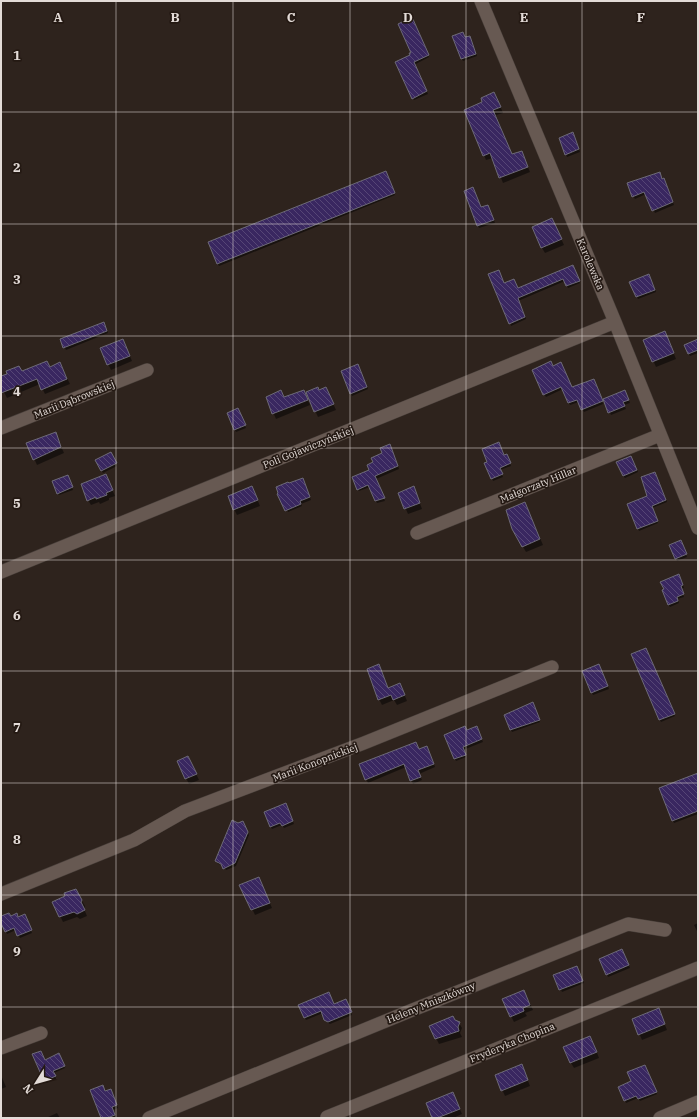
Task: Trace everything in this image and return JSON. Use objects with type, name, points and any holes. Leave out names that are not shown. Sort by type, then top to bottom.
[{"type":"street","name":"Karolewska","points":[[481,1],[615,322],[698,528]]},
{"type":"street","name":"Poli Gojawiczyńskiej","points":[[1,572],[615,322]]},
{"type":"street","name":"Marii Dąbrowskiej","points":[[1,428],[147,370]]},
{"type":"street","name":"Małgorzaty Hillar","points":[[417,533],[660,435]]},
{"type":"street","name":"Marii Konopnickiej","points":[[1,894],[134,840],[185,811],[364,743],[552,668]]},
{"type":"street","name":"Heleny Mniszkówny","points":[[149,1118],[402,1014],[628,924],[665,930]]},
{"type":"street","name":"Fryderyka Chopina","points":[[327,1117],[698,968]]},
{"type":"street","points":[[1,1048],[41,1033]]},
{"type":"street","points":[[660,1118],[698,1102]]},
{"type":"building","points":[[412,17],[429,55],[414,62],[427,91],[412,99],[395,62],[410,55],[409,53],[411,53],[398,24]]},
{"type":"building","points":[[463,32],[465,37],[470,36],[476,54],[461,59],[452,36]]},
{"type":"building","points":[[494,92],[501,107],[493,110],[512,154],[522,151],[528,167],[499,178],[490,153],[483,156],[464,110],[482,102],[481,98]]},
{"type":"building","points":[[573,132],[579,149],[565,155],[559,138]]},
{"type":"building","points":[[386,171],[395,193],[217,264],[208,242]]},
{"type":"building","points":[[660,172],[662,179],[664,178],[673,202],[652,211],[644,192],[632,197],[627,183]]},
{"type":"building","points":[[473,187],[481,207],[488,205],[494,220],[477,226],[464,191]]},
{"type":"building","points":[[552,218],[562,239],[541,248],[532,227]]},
{"type":"building","points":[[573,265],[580,281],[566,286],[563,279],[518,298],[525,317],[509,324],[488,274],[499,270],[504,283],[514,279],[518,288]]},
{"type":"building","points":[[649,274],[655,290],[636,297],[629,282]]},
{"type":"building","points":[[104,322],[107,331],[63,348],[60,339]]},
{"type":"building","points":[[665,331],[674,353],[652,362],[643,340]]},
{"type":"building","points":[[123,339],[130,356],[107,365],[100,348]]},
{"type":"building","points":[[698,339],[698,350],[688,354],[684,345]]},
{"type":"building","points":[[47,361],[50,367],[60,362],[67,379],[41,390],[37,379],[1,393],[1,376],[7,374],[6,371],[19,366],[22,371]]},
{"type":"building","points":[[551,361],[553,366],[561,362],[572,387],[594,379],[603,401],[581,410],[577,400],[568,403],[561,387],[543,395],[532,370]]},
{"type":"building","points":[[358,364],[367,387],[350,394],[341,371]]},
{"type":"building","points":[[318,387],[319,390],[326,387],[334,404],[314,412],[306,392]]},
{"type":"building","points":[[281,390],[284,397],[304,390],[308,400],[272,414],[266,397]]},
{"type":"building","points":[[625,390],[629,400],[623,402],[625,406],[608,413],[603,399]]},
{"type":"building","points":[[238,408],[246,425],[234,430],[227,413]]},
{"type":"building","points":[[56,432],[61,447],[33,460],[26,443]]},
{"type":"building","points":[[499,442],[504,455],[507,454],[511,463],[500,468],[503,474],[491,479],[484,463],[487,462],[482,449]]},
{"type":"building","points":[[390,444],[398,466],[375,476],[385,498],[375,501],[368,485],[357,490],[352,477],[369,470],[367,465],[373,462],[371,458],[382,453],[380,448]]},
{"type":"building","points":[[111,452],[117,463],[101,471],[95,460]]},
{"type":"building","points":[[631,456],[637,470],[623,476],[616,462]]},
{"type":"building","points":[[655,472],[666,500],[652,506],[658,521],[637,529],[627,504],[647,496],[641,477]]},
{"type":"building","points":[[106,474],[113,490],[106,493],[107,495],[96,499],[96,497],[87,501],[81,484]]},
{"type":"building","points":[[68,475],[73,487],[57,494],[52,481]]},
{"type":"building","points":[[303,478],[310,497],[300,501],[301,504],[285,511],[277,494],[276,487]]},
{"type":"building","points":[[252,486],[258,500],[233,510],[228,496]]},
{"type":"building","points":[[414,486],[420,503],[404,509],[398,493]]},
{"type":"building","points":[[525,502],[540,539],[522,547],[512,529],[506,510]]},
{"type":"building","points":[[681,540],[687,554],[675,559],[669,545]]},
{"type":"building","points":[[679,574],[683,585],[681,586],[684,594],[677,597],[678,601],[668,605],[662,590],[664,589],[660,582]]},
{"type":"building","points":[[646,648],[675,714],[659,720],[631,654]]},
{"type":"building","points":[[379,664],[388,688],[400,683],[405,695],[393,700],[391,695],[378,700],[367,669]]},
{"type":"building","points":[[599,664],[608,686],[591,693],[582,671]]},
{"type":"building","points":[[533,702],[540,720],[510,730],[504,715]]},
{"type":"building","points":[[465,726],[467,730],[477,726],[482,739],[463,747],[466,755],[454,759],[444,735]]},
{"type":"building","points":[[416,742],[419,749],[427,746],[434,764],[418,770],[421,777],[410,781],[404,764],[365,780],[359,764]]},
{"type":"building","points":[[188,756],[197,774],[185,779],[177,761]]},
{"type":"building","points":[[698,773],[698,811],[672,821],[659,788]]},
{"type":"building","points":[[286,803],[293,821],[282,826],[280,823],[270,827],[264,812]]},
{"type":"building","points":[[232,820],[238,823],[243,821],[248,832],[235,863],[223,869],[221,864],[215,861]]},
{"type":"building","points":[[259,877],[270,903],[251,910],[239,885]]},
{"type":"building","points":[[76,889],[85,910],[77,914],[74,912],[59,917],[52,902],[65,896],[64,893]]},
{"type":"building","points":[[9,913],[11,916],[17,913],[18,917],[25,914],[32,930],[17,936],[14,928],[5,932],[1,923],[1,916]]},
{"type":"building","points":[[622,949],[629,965],[606,975],[599,959]]},
{"type":"building","points":[[577,966],[583,981],[559,990],[553,975]]},
{"type":"building","points":[[524,990],[530,1005],[523,1008],[524,1011],[510,1017],[502,999]]},
{"type":"building","points":[[329,992],[334,1004],[346,999],[352,1012],[328,1022],[324,1020],[321,1011],[304,1018],[298,1005]]},
{"type":"building","points":[[659,1008],[665,1024],[638,1035],[632,1019]]},
{"type":"building","points":[[453,1016],[455,1020],[460,1022],[458,1027],[459,1031],[435,1039],[429,1026]]},
{"type":"building","points":[[590,1036],[597,1052],[570,1063],[563,1047]]},
{"type":"building","points":[[41,1051],[45,1060],[59,1053],[65,1066],[53,1071],[56,1076],[44,1081],[32,1054]]},
{"type":"building","points":[[522,1064],[528,1080],[501,1091],[495,1075]]},
{"type":"building","points":[[645,1065],[657,1092],[638,1099],[636,1096],[624,1101],[618,1087],[631,1081],[627,1072]]},
{"type":"building","points":[[103,1085],[105,1091],[111,1089],[117,1105],[112,1107],[115,1115],[107,1118],[101,1118],[90,1090]]},
{"type":"building","points":[[453,1092],[460,1109],[437,1118],[432,1118],[426,1103]]}]
